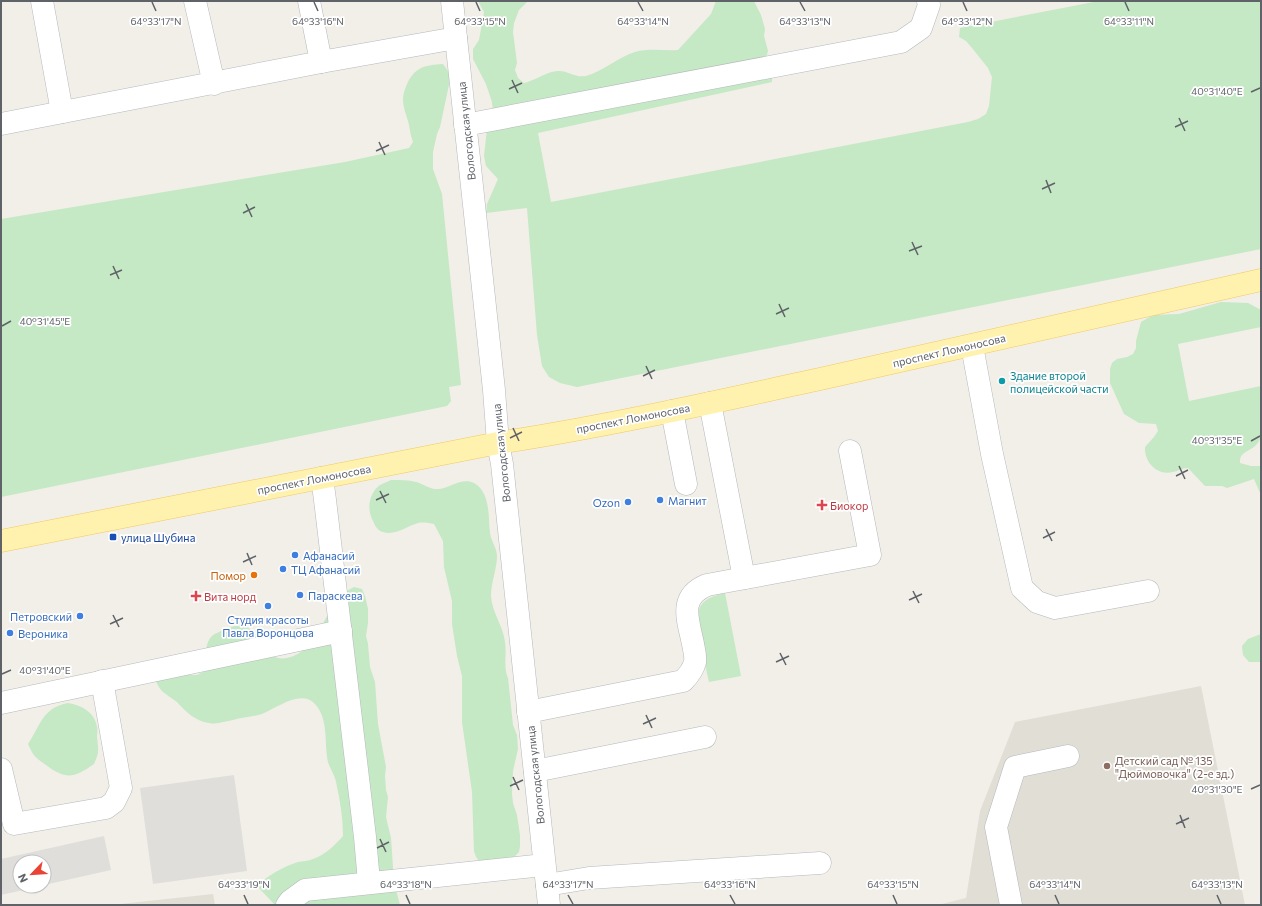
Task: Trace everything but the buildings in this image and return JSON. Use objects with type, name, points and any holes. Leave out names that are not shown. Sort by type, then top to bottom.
[{"type":"main road","name":"проспект Ломоносова","points":[[1,541],[498,443],[540,437],[672,411],[972,346],[1261,280]]},
{"type":"street","points":[[42,1],[62,112]]},
{"type":"street","points":[[195,1],[214,84]]},
{"type":"street","points":[[309,1],[321,62]]},
{"type":"street","name":"Вологодская улица","points":[[452,1],[493,382],[498,443],[502,464],[547,885]]},
{"type":"street","points":[[465,124],[901,42],[921,28],[929,5],[928,1]]},
{"type":"street","points":[[1,124],[214,84],[321,62],[456,38]]},
{"type":"street","points":[[972,346],[992,454],[1022,588],[1037,602],[1055,608],[1148,591]]},
{"type":"street","points":[[710,403],[744,578]]},
{"type":"street","points":[[672,411],[686,484]]},
{"type":"street","points":[[528,712],[683,681],[692,670],[695,655],[686,609],[691,595],[699,588],[744,578],[870,555],[850,451]]},
{"type":"street","points":[[322,478],[326,500],[369,882]]},
{"type":"street","points":[[1,703],[341,631]]},
{"type":"street","points":[[1,769],[8,826],[106,808],[114,802],[121,788],[102,682]]},
{"type":"street","points":[[535,771],[705,737]]},
{"type":"street","points":[[1011,905],[996,827],[1015,767],[1068,756]]},
{"type":"street","points":[[287,905],[305,890],[369,882],[547,885],[589,878],[820,863]]},
{"type":"shaded area","name":"Детский сад № 135 \"Дюймовочка\" (2-е зд.)","points":[[1201,686],[1245,905],[938,905],[966,898],[980,811],[1015,722]]},
{"type":"shaded area","points":[[234,775],[247,871],[153,884],[140,788]]},
{"type":"shaded area","points":[[104,836],[111,870],[52,883],[52,854],[23,854]]},
{"type":"shaded area","points":[[12,857],[12,893],[1,895],[1,859]]},
{"type":"shaded area","points":[[213,894],[215,905],[111,905]]},
{"type":"green space","points":[[478,1],[528,1],[519,10],[514,23],[513,32],[517,63],[515,70],[518,78],[524,83],[555,71],[586,76],[593,74],[635,52],[651,50],[678,50],[711,14],[716,1],[754,1],[761,15],[765,29],[764,36],[768,51],[766,58],[772,73],[772,82],[538,133],[551,202],[978,119],[986,114],[989,106],[992,77],[988,68],[972,48],[966,41],[959,37],[960,28],[1099,1],[1261,1],[1261,249],[577,387],[560,383],[549,377],[542,366],[537,335],[527,208],[486,213],[487,204],[498,179],[486,166],[484,156],[487,129],[493,112],[492,102],[486,84],[473,59],[473,49],[479,40],[484,12]]},
{"type":"green space","points":[[443,64],[450,74],[450,80],[433,152],[433,169],[442,194],[461,385],[449,387],[451,401],[447,406],[1,497],[1,219],[345,162],[409,148],[413,142],[403,99],[407,84],[417,70],[426,66]]},
{"type":"green space","points":[[1221,302],[1248,303],[1261,310],[1261,327],[1178,344],[1189,401],[1261,386],[1260,439],[1254,447],[1242,455],[1240,463],[1251,466],[1261,466],[1261,495],[1254,479],[1227,488],[1222,486],[1205,486],[1188,468],[1167,473],[1157,470],[1149,463],[1145,453],[1145,447],[1158,431],[1156,424],[1139,423],[1124,414],[1110,383],[1110,369],[1112,363],[1117,359],[1133,354],[1136,348],[1136,341],[1141,322],[1153,315],[1179,314]]},
{"type":"green space","points":[[391,480],[413,481],[436,489],[470,481],[479,487],[486,499],[489,513],[490,533],[497,556],[491,596],[493,608],[504,636],[506,669],[513,725],[517,735],[518,749],[513,771],[512,794],[517,815],[520,846],[519,852],[512,859],[480,862],[474,851],[472,792],[462,722],[462,676],[452,624],[452,601],[444,567],[443,541],[434,524],[418,523],[392,533],[380,531],[377,528],[371,517],[369,507],[371,497],[380,485]]},
{"type":"green space","points":[[354,587],[362,589],[368,609],[366,636],[370,667],[375,682],[378,724],[386,767],[385,776],[388,797],[386,817],[391,838],[394,882],[400,905],[275,905],[257,886],[266,878],[281,869],[322,855],[343,836],[339,796],[335,779],[328,762],[324,724],[319,710],[315,704],[303,698],[289,701],[259,715],[218,723],[204,722],[191,716],[177,702],[159,688],[153,675],[183,670],[189,675],[197,675],[205,671],[209,639],[216,633],[237,626],[246,627],[254,632],[270,653],[277,658],[287,658],[299,654],[308,646],[335,603]]},
{"type":"green space","points":[[725,593],[741,676],[709,682],[698,624],[699,610],[702,604],[707,600]]},
{"type":"green space","points":[[1261,634],[1261,662],[1249,662],[1243,655],[1242,646],[1248,639]]},
{"type":"green space","points":[[68,703],[78,705],[87,710],[96,722],[98,753],[94,764],[81,772],[65,775],[53,770],[39,760],[33,754],[28,744],[47,713],[59,705]]},
{"type":"place","name":"Здание второй полицейской части","points":[[1002,381]]},
{"type":"place","name":"Магнит","points":[[660,500]]},
{"type":"place","name":"Ozon","points":[[628,502]]},
{"type":"place","name":"Биокор","points":[[822,505]]},
{"type":"place","name":"улица Шубина","points":[[113,537]]},
{"type":"place","name":"Афанасий","points":[[295,555]]},
{"type":"place","name":"ТЦ Афанасий","points":[[283,569]]},
{"type":"place","name":"Помор","points":[[254,575]]},
{"type":"place","name":"Параскева","points":[[300,595]]},
{"type":"place","name":"Вита норд","points":[[196,596]]},
{"type":"place","name":"Студия красоты Павла Воронцова","points":[[268,606]]},
{"type":"place","name":"Петровский","points":[[80,616]]},
{"type":"place","name":"Вероника","points":[[10,633]]},
{"type":"place","name":"Детский сад № 135 \"Дюймовочка\" (2-е зд.)","points":[[1107,766]]}]
